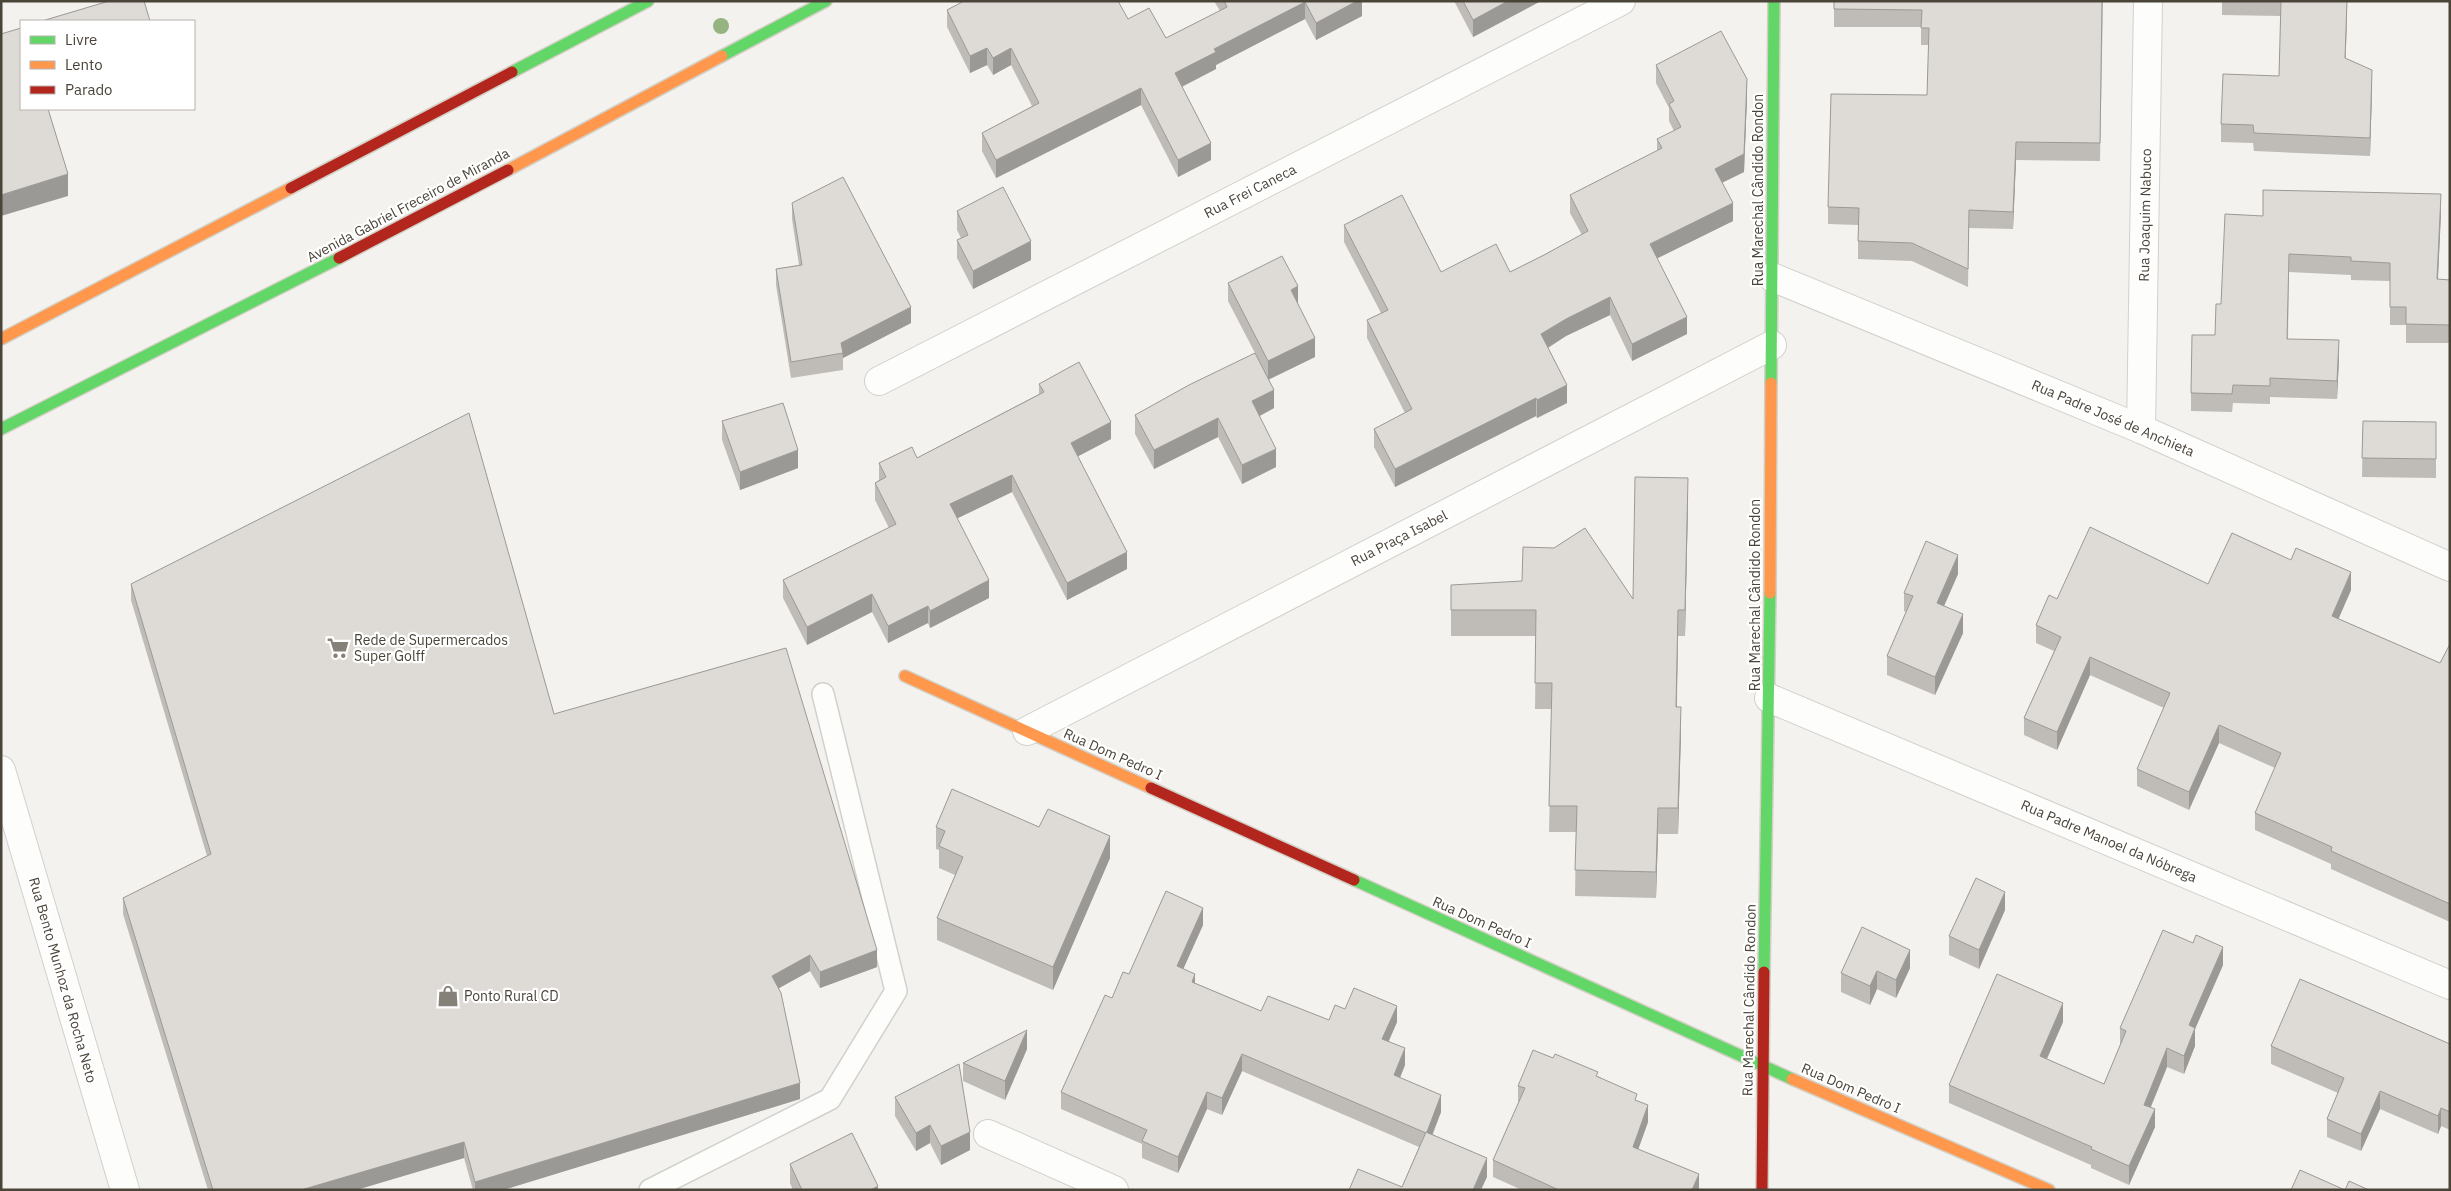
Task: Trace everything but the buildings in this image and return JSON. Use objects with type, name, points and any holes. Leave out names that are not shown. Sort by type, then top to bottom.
[{"type":"street","points":[[1,339],[648,1]]},
{"type":"street","name":"Avenida Gabriel Freceiro de Miranda","points":[[1,429],[358,249],[826,1]]},
{"type":"street","name":"Rua Frei Caneca","points":[[879,381],[1622,1]]},
{"type":"street","name":"Rua Marechal Cândido Rondon","points":[[1762,1190],[1762,1066],[1769,698],[1774,1]]},
{"type":"street","name":"Rua Joaquim Nabuco","points":[[2141,429],[2148,1]]},
{"type":"street","name":"Rua Padre José de Anchieta","points":[[1772,277],[2141,429],[2450,567]]},
{"type":"street","name":"Rua Praça Isabel","points":[[1026,731],[1772,345]]},
{"type":"street","name":"Rua Dom Pedro I","points":[[905,676],[1762,1066],[2049,1190]]},
{"type":"street","name":"Rua Padre Manoel da Nóbrega","points":[[1769,698],[2450,985]]},
{"type":"street","name":"Rua Bento Munhoz da Rocha Neto","points":[[1,770],[125,1190]]},
{"type":"street","points":[[988,1134],[1114,1190]]},
{"type":"lane","points":[[650,1190],[830,1099],[896,991],[823,694]]},
{"type":"traffic: fast","points":[[512,72],[648,1]]},
{"type":"traffic: fast","points":[[722,56],[826,1]]},
{"type":"traffic: fast","points":[[1771,383],[1774,1]]},
{"type":"traffic: fast","points":[[1,429],[339,258]]},
{"type":"traffic: fast","points":[[1764,972],[1770,593]]},
{"type":"traffic: fast","points":[[1354,880],[1792,1079]]},
{"type":"traffic: slow","points":[[508,170],[722,56]]},
{"type":"traffic: slow","points":[[1,339],[291,188]]},
{"type":"traffic: slow","points":[[1770,593],[1771,383]]},
{"type":"traffic: slow","points":[[905,676],[1151,788]]},
{"type":"traffic: slow","points":[[1792,1079],[2049,1190]]},
{"type":"traffic: jam","points":[[291,188],[512,72]]},
{"type":"traffic: jam","points":[[339,258],[508,170]]},
{"type":"traffic: jam","points":[[1151,788],[1354,880]]},
{"type":"traffic: jam","points":[[1762,1190],[1764,972]]},
{"type":"place","name":"Rede de Supermercados Super Golff","points":[[338,648]]},
{"type":"place","name":"Ponto Rural CD","points":[[448,996]]}]
